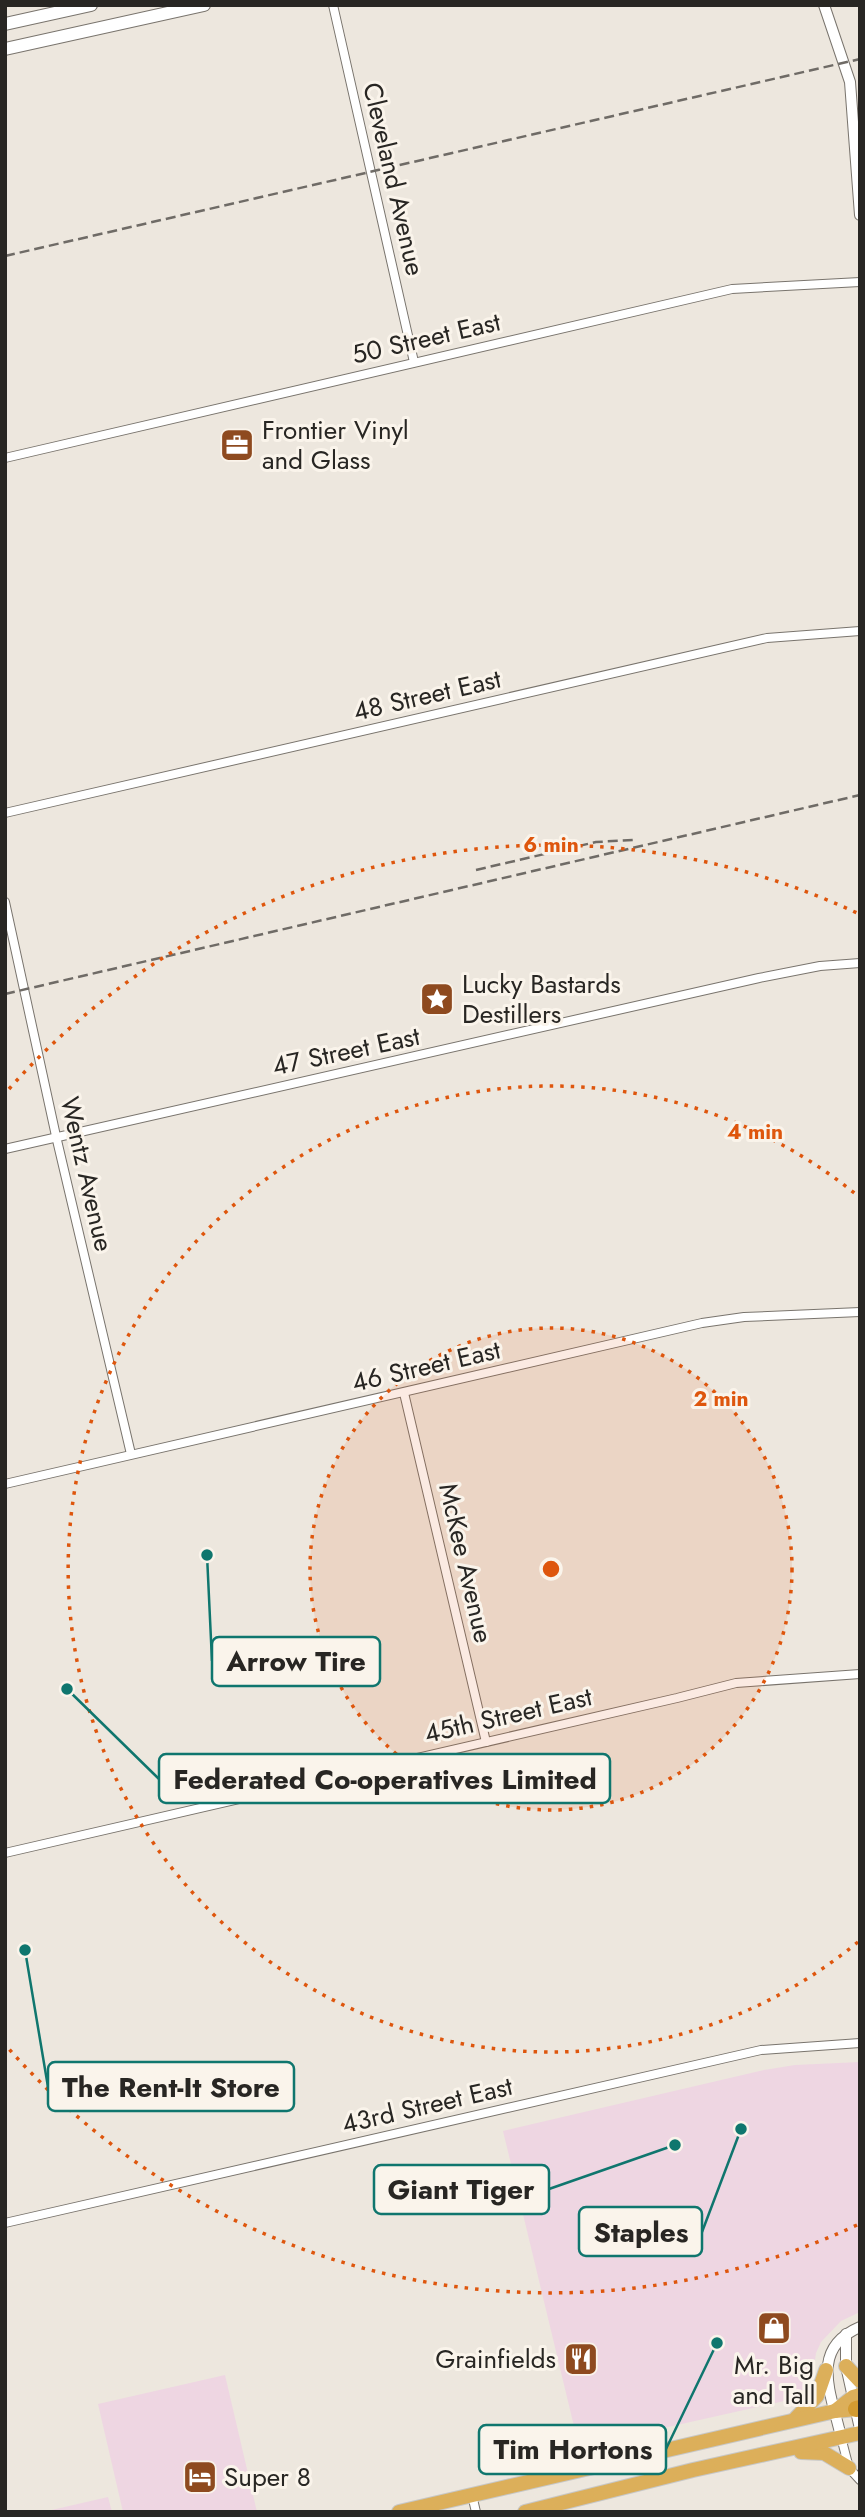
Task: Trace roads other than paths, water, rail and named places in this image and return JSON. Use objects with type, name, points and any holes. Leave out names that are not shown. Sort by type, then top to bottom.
[{"type":"highway","points":[[846,2366],[860,2381]]},
{"type":"highway","points":[[792,2421],[806,2410],[817,2396],[826,2370]]},
{"type":"highway","points":[[399,2512],[835,2411],[857,2402]]},
{"type":"highway","points":[[525,2512],[860,2431]]},
{"type":"highway","points":[[764,2454],[824,2453],[849,2468]]},
{"type":"main road","points":[[5,24],[91,5]]},
{"type":"main road","points":[[5,49],[204,5]]},
{"type":"street","name":"Cleveland Avenue","points":[[333,5],[414,362]]},
{"type":"street","points":[[824,5],[850,82],[860,215]]},
{"type":"street","name":"50 Street East","points":[[5,458],[732,289],[860,282]]},
{"type":"street","name":"48 Street East","points":[[5,813],[768,638],[860,631]]},
{"type":"street","name":"Wentz Avenue","points":[[5,902],[56,1136],[131,1454]]},
{"type":"street","name":"47 Street East","points":[[5,1149],[759,978],[820,966],[860,963]]},
{"type":"street","name":"46 Street East","points":[[5,1484],[702,1323],[744,1317],[860,1312]]},
{"type":"street","name":"McKee Avenue","points":[[404,1393],[486,1742]]},
{"type":"street","name":"45th Street East","points":[[5,1853],[736,1683],[860,1674]]},
{"type":"street","name":"43rd Street East","points":[[5,2223],[761,2050],[860,2043]]},
{"type":"street","points":[[860,2327],[833,2345],[826,2370],[849,2468],[860,2480]]},
{"type":"street","points":[[846,2334],[846,2366],[857,2402],[860,2431]]},
{"type":"street","points":[[472,2495],[475,2512]]},
{"type":"railway","points":[[5,256],[860,59]]},
{"type":"railway","points":[[5,994],[860,795]]},
{"type":"railway","points":[[476,870],[596,842],[633,840]]},
{"type":"place","name":"Frontier Vinyl and Glass","points":[[237,445]]},
{"type":"place","name":"Lucky Bastards Destillers","points":[[437,999]]},
{"type":"place","name":"Arrow Tire","points":[[207,1555]]},
{"type":"place","name":"Federated Co-operatives Limited","points":[[67,1689]]},
{"type":"place","name":"The Rent-It Store","points":[[25,1950]]},
{"type":"place","name":"Staples","points":[[741,2129]]},
{"type":"place","name":"Giant Tiger","points":[[675,2145]]},
{"type":"place","name":"Mr. Big and Tall","points":[[774,2328]]},
{"type":"place","name":"Tim Hortons","points":[[717,2343]]},
{"type":"place","name":"Grainfields","points":[[581,2359]]},
{"type":"place","name":"Super 8","points":[[200,2477]]}]
